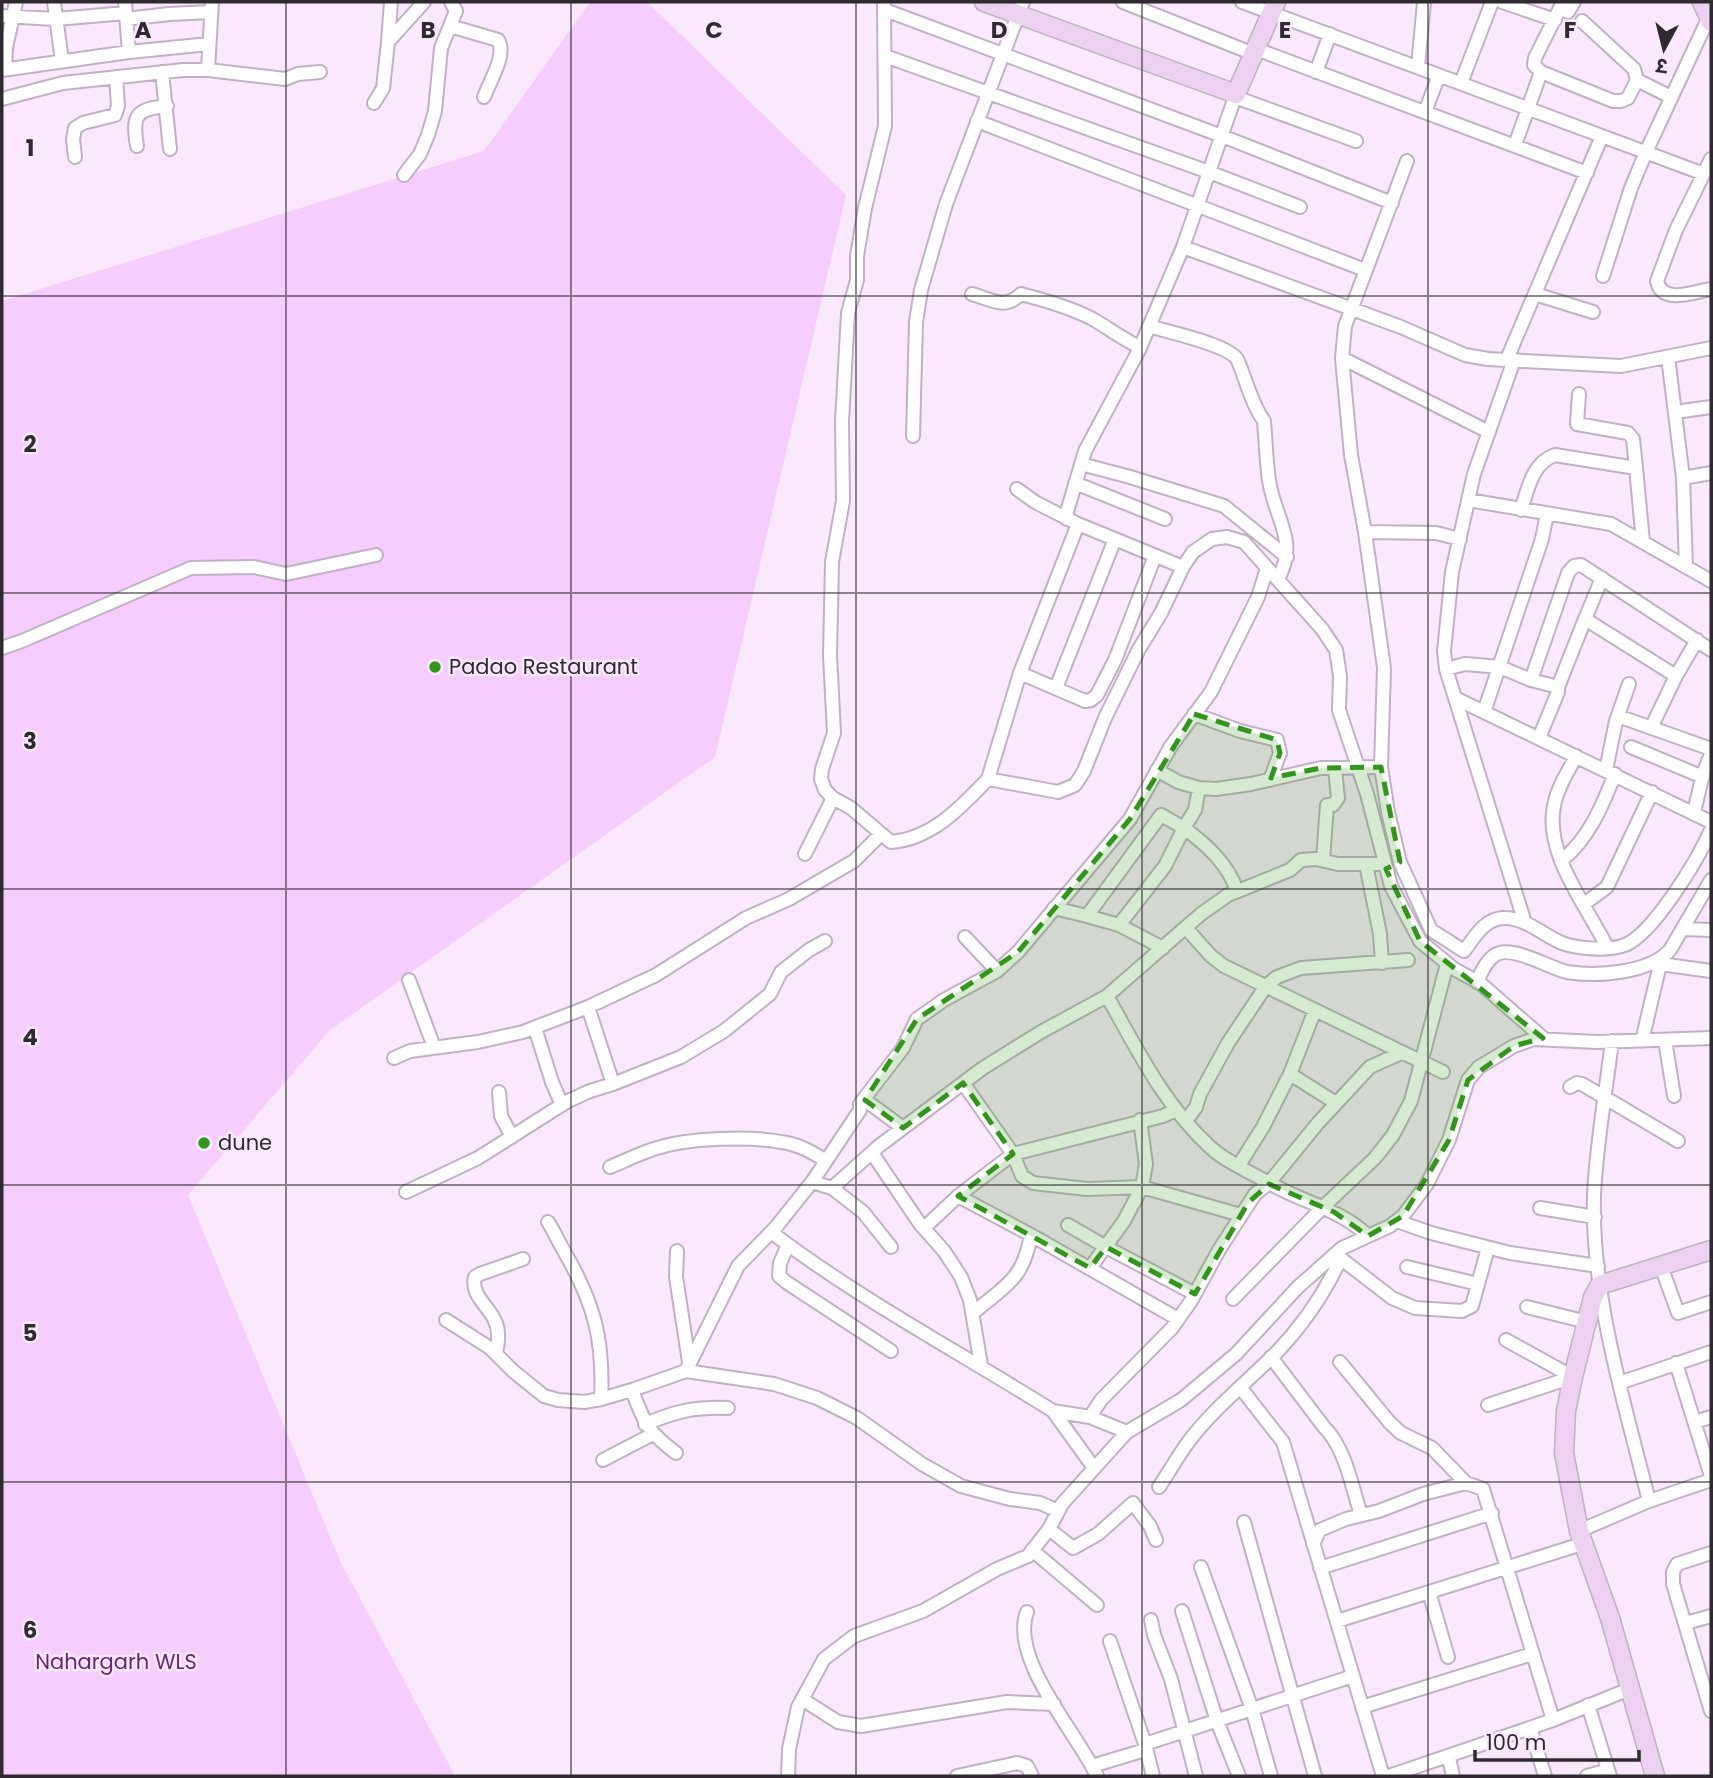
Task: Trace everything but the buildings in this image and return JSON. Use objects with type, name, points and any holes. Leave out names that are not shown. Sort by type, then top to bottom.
[{"type":"street","points":[[16,2],[8,16],[3,69],[129,51],[209,44]]},
{"type":"street","points":[[54,2],[62,61]]},
{"type":"street","points":[[374,103],[383,88],[391,2]]},
{"type":"street","points":[[388,42],[424,2]]},
{"type":"street","points":[[404,175],[420,153],[435,111],[442,48],[456,11],[451,2]]},
{"type":"street","points":[[985,2],[1021,8],[1236,96],[1356,141]]},
{"type":"street","points":[[1123,2],[1587,173]]},
{"type":"street","points":[[1242,2],[1274,7],[1330,34],[1704,174]]},
{"type":"street","points":[[1418,67],[1424,2]]},
{"type":"street","points":[[1461,83],[1492,2]]},
{"type":"street","points":[[1502,2],[1555,20]]},
{"type":"street","points":[[1568,5],[1555,20],[1534,65],[1541,72],[1613,101],[1628,98],[1637,80],[1634,69],[1582,21]]},
{"type":"street","points":[[1073,522],[1020,673],[988,779],[957,811],[930,830],[906,841],[891,842],[851,808],[833,798],[825,790],[821,779],[834,733],[830,655],[832,562],[843,500],[842,421],[848,313],[857,280],[857,256],[866,208],[885,126],[885,6],[1003,55],[1222,136],[1392,203]]},
{"type":"street","points":[[8,16],[56,19],[125,11],[169,14],[211,7],[208,70]]},
{"type":"street","points":[[1073,522],[1067,512],[1085,451],[1140,347],[1184,247],[1236,96],[1274,7]]},
{"type":"street","points":[[913,436],[916,322],[921,290],[946,204],[1021,8]]},
{"type":"street","points":[[1603,276],[1631,188],[1671,97],[1705,9]]},
{"type":"street","points":[[125,11],[129,51]]},
{"type":"street","points":[[450,26],[498,40],[501,44],[501,57],[484,97]]},
{"type":"street","points":[[1317,72],[1330,34]]},
{"type":"street","points":[[885,56],[1300,207]]},
{"type":"street","points":[[2,99],[63,83],[162,72],[208,70],[285,79],[298,74],[320,72]]},
{"type":"street","points":[[162,72],[170,149]]},
{"type":"street","points":[[1514,145],[1541,72]]},
{"type":"street","points":[[1425,112],[1438,75]]},
{"type":"street","points":[[75,157],[75,128],[83,123],[115,115],[118,106],[116,77]]},
{"type":"street","points":[[1637,80],[1671,97]]},
{"type":"street","points":[[137,146],[134,128],[139,113],[146,108],[167,106]]},
{"type":"street","points":[[977,121],[1365,270]]},
{"type":"street","points":[[1525,923],[1446,669],[1444,651],[1452,572],[1474,474],[1535,294],[1602,136]]},
{"type":"street","points":[[1711,159],[1676,230],[1657,281],[1659,289],[1672,296],[1711,289]]},
{"type":"street","points":[[1407,161],[1345,326],[1342,358],[1351,455],[1384,668],[1381,767],[1400,862],[1431,930],[1464,951],[1484,925],[1495,919],[1506,918],[1525,923],[1559,942],[1581,949],[1623,946],[1638,938],[1652,923],[1705,845],[1711,830]]},
{"type":"street","points":[[1184,247],[1465,355],[1602,367],[1621,366],[1711,348]]},
{"type":"street","points":[[972,295],[1003,303],[1013,302],[1021,294],[1052,302],[1094,320],[1122,339],[1140,347]]},
{"type":"street","points":[[1535,294],[1593,312]]},
{"type":"street","points":[[1149,326],[1224,349],[1238,359],[1258,413],[1264,421],[1270,486],[1279,510],[1283,567]]},
{"type":"street","points":[[1668,357],[1683,478],[1686,567]]},
{"type":"street","points":[[1342,358],[1489,432]]},
{"type":"street","points":[[1579,394],[1577,424],[1628,433],[1633,439],[1643,542]]},
{"type":"street","points":[[1675,412],[1711,407]]},
{"type":"street","points":[[1521,510],[1540,463],[1555,455],[1636,468]]},
{"type":"street","points":[[1081,464],[1224,506],[1283,567],[1336,650],[1340,676],[1339,710],[1367,794],[1391,886],[1420,941],[1450,966],[1476,981],[1543,1038]]},
{"type":"street","points":[[1683,478],[1711,473]]},
{"type":"street","points":[[1076,483],[1165,519]]},
{"type":"street","points":[[1017,489],[1073,522],[1183,567]]},
{"type":"street","points":[[1468,500],[1611,524],[1711,582]]},
{"type":"street","points":[[1484,712],[1542,539],[1547,514]]},
{"type":"street","points":[[1365,532],[1436,533],[1460,539]]},
{"type":"street","points":[[988,779],[1059,792],[1075,785],[1084,771],[1105,718],[1139,649],[1161,613],[1183,567],[1201,544],[1227,537],[1244,542],[1268,568]]},
{"type":"street","points":[[1056,688],[1115,539]]},
{"type":"street","points":[[2,648],[191,568],[254,567],[286,574],[376,555]]},
{"type":"street","points":[[1020,673],[1085,701],[1097,695],[1121,643],[1155,556]]},
{"type":"street","points":[[1531,680],[1568,573],[1574,566],[1581,565],[1711,650]]},
{"type":"street","points":[[1268,568],[1283,567]]},
{"type":"street","points":[[688,1367],[738,1266],[813,1182],[864,1100],[903,1048],[917,1019],[944,1000],[997,971],[1017,953],[1129,819],[1171,746],[1210,692],[1258,597],[1268,568]]},
{"type":"street","points":[[1539,738],[1602,578]]},
{"type":"street","points":[[1585,619],[1676,676]]},
{"type":"street","points":[[1651,728],[1676,676],[1698,640]]},
{"type":"street","points":[[1121,643],[1139,649]]},
{"type":"street","points":[[1446,669],[1465,664],[1500,667],[1531,680],[1558,687]]},
{"type":"street","points":[[1561,861],[1577,849],[1584,838],[1610,772],[1618,716],[1629,684]]},
{"type":"street","points":[[1455,698],[1711,822]]},
{"type":"street","points":[[1194,714],[1240,731],[1277,740],[1280,753],[1270,779]]},
{"type":"street","points":[[1618,716],[1711,752],[1694,812]]},
{"type":"street","points":[[1631,747],[1703,777]]},
{"type":"street","points":[[1576,756],[1553,807],[1553,828],[1561,861],[1607,947]]},
{"type":"street","points":[[1157,770],[1178,782],[1216,789],[1321,768],[1381,767]]},
{"type":"street","points":[[1323,860],[1327,805],[1333,805],[1338,798],[1335,769]]},
{"type":"street","points":[[1119,925],[1165,866],[1195,810],[1199,788]]},
{"type":"street","points":[[1584,904],[1607,887],[1652,792]]},
{"type":"street","points":[[805,854],[833,798]]},
{"type":"street","points":[[1087,916],[1161,816],[1206,844],[1232,876],[1237,891]]},
{"type":"street","points":[[394,1058],[410,1051],[478,1042],[535,1028],[588,1007],[656,975],[746,918],[789,899],[854,861],[881,834]]},
{"type":"street","points":[[832,1188],[903,1128],[963,1083],[1041,1032],[1107,996],[1219,901],[1290,870],[1301,860],[1385,867],[1400,862]]},
{"type":"street","points":[[1366,864],[1380,934],[1382,963]]},
{"type":"street","points":[[1642,1041],[1661,962],[1710,884]]},
{"type":"street","points":[[1054,908],[1119,925],[1163,948]]},
{"type":"street","points":[[1186,928],[1211,956],[1224,966],[1443,1072]]},
{"type":"street","points":[[1682,929],[1711,930]]},
{"type":"street","points":[[965,937],[997,971]]},
{"type":"street","points":[[406,1192],[478,1158],[562,1105],[590,1091],[681,1057],[724,1031],[770,994],[781,972],[825,941]]},
{"type":"street","points":[[1476,981],[1495,954],[1504,952],[1520,954],[1566,972],[1592,974],[1625,971],[1661,962],[1711,971]]},
{"type":"street","points":[[1186,1121],[1228,1044],[1266,986],[1276,977],[1301,968],[1408,960]]},
{"type":"street","points":[[1233,1299],[1328,1210],[1376,1158],[1393,1135],[1411,1101],[1450,966]]},
{"type":"street","points":[[409,980],[434,1047]]},
{"type":"street","points":[[1107,996],[1166,1099],[1211,1149],[1269,1183],[1357,1225],[1368,1237]]},
{"type":"street","points":[[588,1007],[613,1084]]},
{"type":"street","points":[[1238,1165],[1263,1126],[1290,1074],[1315,1010]]},
{"type":"street","points":[[535,1028],[562,1105]]},
{"type":"street","points":[[1159,1487],[1189,1440],[1307,1317],[1328,1285],[1342,1248],[1368,1237],[1403,1216],[1427,1184],[1449,1140],[1468,1080],[1479,1067],[1514,1046],[1534,1039],[1642,1041],[1711,1038]]},
{"type":"street","points":[[1665,1040],[1674,1096]]},
{"type":"street","points":[[1612,1041],[1594,1195],[1598,1266],[1619,1383],[1649,1501]]},
{"type":"street","points":[[1090,1417],[1101,1400],[1178,1319],[1255,1194],[1269,1183],[1370,1067],[1401,1053]]},
{"type":"street","points":[[1290,1074],[1336,1103]]},
{"type":"street","points":[[963,1083],[1013,1154],[1022,1176],[1033,1183],[1087,1189],[1142,1188],[1241,1215]]},
{"type":"street","points":[[1570,1087],[1577,1083],[1582,1084],[1678,1141]]},
{"type":"street","points":[[499,1092],[501,1116],[512,1137]]},
{"type":"street","points":[[864,1100],[903,1128]]},
{"type":"street","points":[[924,1228],[958,1196],[1013,1154],[1163,1116],[1176,1110]]},
{"type":"street","points":[[1090,1268],[1142,1188],[1146,1164],[1140,1120]]},
{"type":"street","points":[[610,1167],[659,1147],[681,1142],[709,1141],[782,1142],[807,1150],[826,1161]]},
{"type":"street","points":[[872,1153],[961,1277],[973,1313],[981,1365]]},
{"type":"street","points":[[813,1182],[832,1188],[863,1213],[891,1247]]},
{"type":"street","points":[[958,1196],[1178,1319]]},
{"type":"street","points":[[1540,1208],[1595,1217]]},
{"type":"street","points":[[1397,1221],[1431,1233],[1510,1253],[1598,1266]]},
{"type":"street","points":[[548,1222],[578,1272],[592,1307],[601,1354],[601,1399]]},
{"type":"street","points":[[1068,1224],[1195,1294]]},
{"type":"street","points":[[771,1232],[880,1306],[1053,1411],[1094,1468]]},
{"type":"street","points":[[973,1313],[1014,1279],[1027,1258],[1031,1235]]},
{"type":"street","points":[[788,1245],[780,1263],[779,1276],[891,1351]]},
{"type":"street","points":[[1338,1257],[1392,1298],[1415,1308],[1462,1311],[1472,1306],[1488,1248]]},
{"type":"street","points":[[1655,1776],[1632,1688],[1582,1537],[1564,1453],[1566,1411],[1593,1297],[1600,1285],[1711,1250]]},
{"type":"street","points":[[677,1251],[676,1277],[688,1367]]},
{"type":"street","points":[[788,1776],[789,1749],[802,1699],[824,1659],[853,1636],[923,1611],[997,1569],[1028,1556],[1049,1529],[1062,1504],[1127,1432],[1181,1400],[1236,1354],[1298,1287],[1338,1257]]},
{"type":"street","points":[[496,1354],[497,1323],[474,1290],[473,1283],[475,1277],[480,1274],[523,1259]]},
{"type":"street","points":[[1661,1266],[1678,1313],[1711,1302]]},
{"type":"street","points":[[1407,1267],[1478,1284]]},
{"type":"street","points":[[1527,1307],[1587,1322]]},
{"type":"street","points":[[446,1320],[496,1354],[544,1396],[558,1401],[584,1402],[601,1399],[632,1390],[688,1367],[774,1384],[817,1398],[857,1418],[922,1464],[961,1486],[1010,1499],[1040,1503],[1058,1511]]},
{"type":"street","points":[[1506,1340],[1573,1377]]},
{"type":"street","points":[[1619,1383],[1711,1352]]},
{"type":"street","points":[[1271,1357],[1334,1437],[1361,1515]]},
{"type":"street","points":[[1340,1362],[1401,1433],[1432,1448],[1466,1483],[1483,1489],[1553,1720]]},
{"type":"street","points":[[1338,1621],[1507,1567],[1582,1537],[1649,1501],[1711,1478],[1676,1363]]},
{"type":"street","points":[[1488,1405],[1573,1377]]},
{"type":"street","points":[[1240,1387],[1283,1442],[1383,1776]]},
{"type":"street","points":[[632,1390],[649,1429],[676,1453]]},
{"type":"street","points":[[603,1460],[676,1411],[728,1408]]},
{"type":"street","points":[[1053,1411],[1090,1417],[1127,1432]]},
{"type":"street","points":[[1695,1422],[1711,1417]]},
{"type":"street","points":[[1313,1544],[1320,1530],[1423,1494],[1466,1483]]},
{"type":"street","points":[[1049,1529],[1073,1548],[1098,1534],[1133,1503],[1150,1526],[1156,1540]]},
{"type":"street","points":[[1320,1568],[1492,1513]]},
{"type":"street","points":[[1244,1522],[1315,1776]]},
{"type":"street","points":[[1032,1550],[1097,1605]]},
{"type":"street","points":[[1711,1553],[1677,1564],[1673,1572],[1686,1623],[1708,1685],[1711,1711]]},
{"type":"street","points":[[1201,1567],[1252,1709],[1271,1776]]},
{"type":"street","points":[[1429,1592],[1448,1657]]},
{"type":"street","points":[[1182,1611],[1217,1721],[1238,1776]]},
{"type":"street","points":[[1027,1612],[1024,1635],[1041,1685],[1094,1771],[1183,1730],[1353,1676]]},
{"type":"street","points":[[1686,1623],[1711,1616]]},
{"type":"street","points":[[1151,1620],[1171,1679],[1196,1776]]},
{"type":"street","points":[[1110,1641],[1153,1776]]},
{"type":"street","points":[[1362,1707],[1532,1654]]},
{"type":"street","points":[[1389,1776],[1449,1758],[1632,1688]]},
{"type":"street","points":[[802,1699],[838,1722],[861,1726],[1007,1702],[1054,1704]]},
{"type":"street","points":[[1587,1776],[1609,1773],[1588,1705]]},
{"type":"street","points":[[1530,1728],[1545,1776]]},
{"type":"street","points":[[1449,1758],[1453,1776]]},
{"type":"street","points":[[957,1776],[1017,1763],[1027,1766],[1032,1776]]},
{"type":"highlighted area","points":[[1194,714],[1277,740],[1280,753],[1271,778],[1321,768],[1381,767],[1400,862],[1386,869],[1420,941],[1543,1038],[1514,1046],[1468,1080],[1449,1140],[1403,1216],[1368,1236],[1334,1212],[1269,1184],[1248,1203],[1195,1294],[1106,1247],[1090,1268],[958,1196],[1013,1154],[963,1083],[903,1128],[865,1100],[917,1019],[1018,952],[1130,819]]},
{"type":"green space","name":"Nahargarh WLS","points":[[590,2],[647,2],[846,195],[715,757],[330,1030],[188,1195],[341,1563],[455,1776],[2,1776],[2,301],[484,151]]},
{"type":"place","name":"Padao Restaurant","points":[[435,667]]},
{"type":"place","name":"dune","points":[[204,1143]]}]
